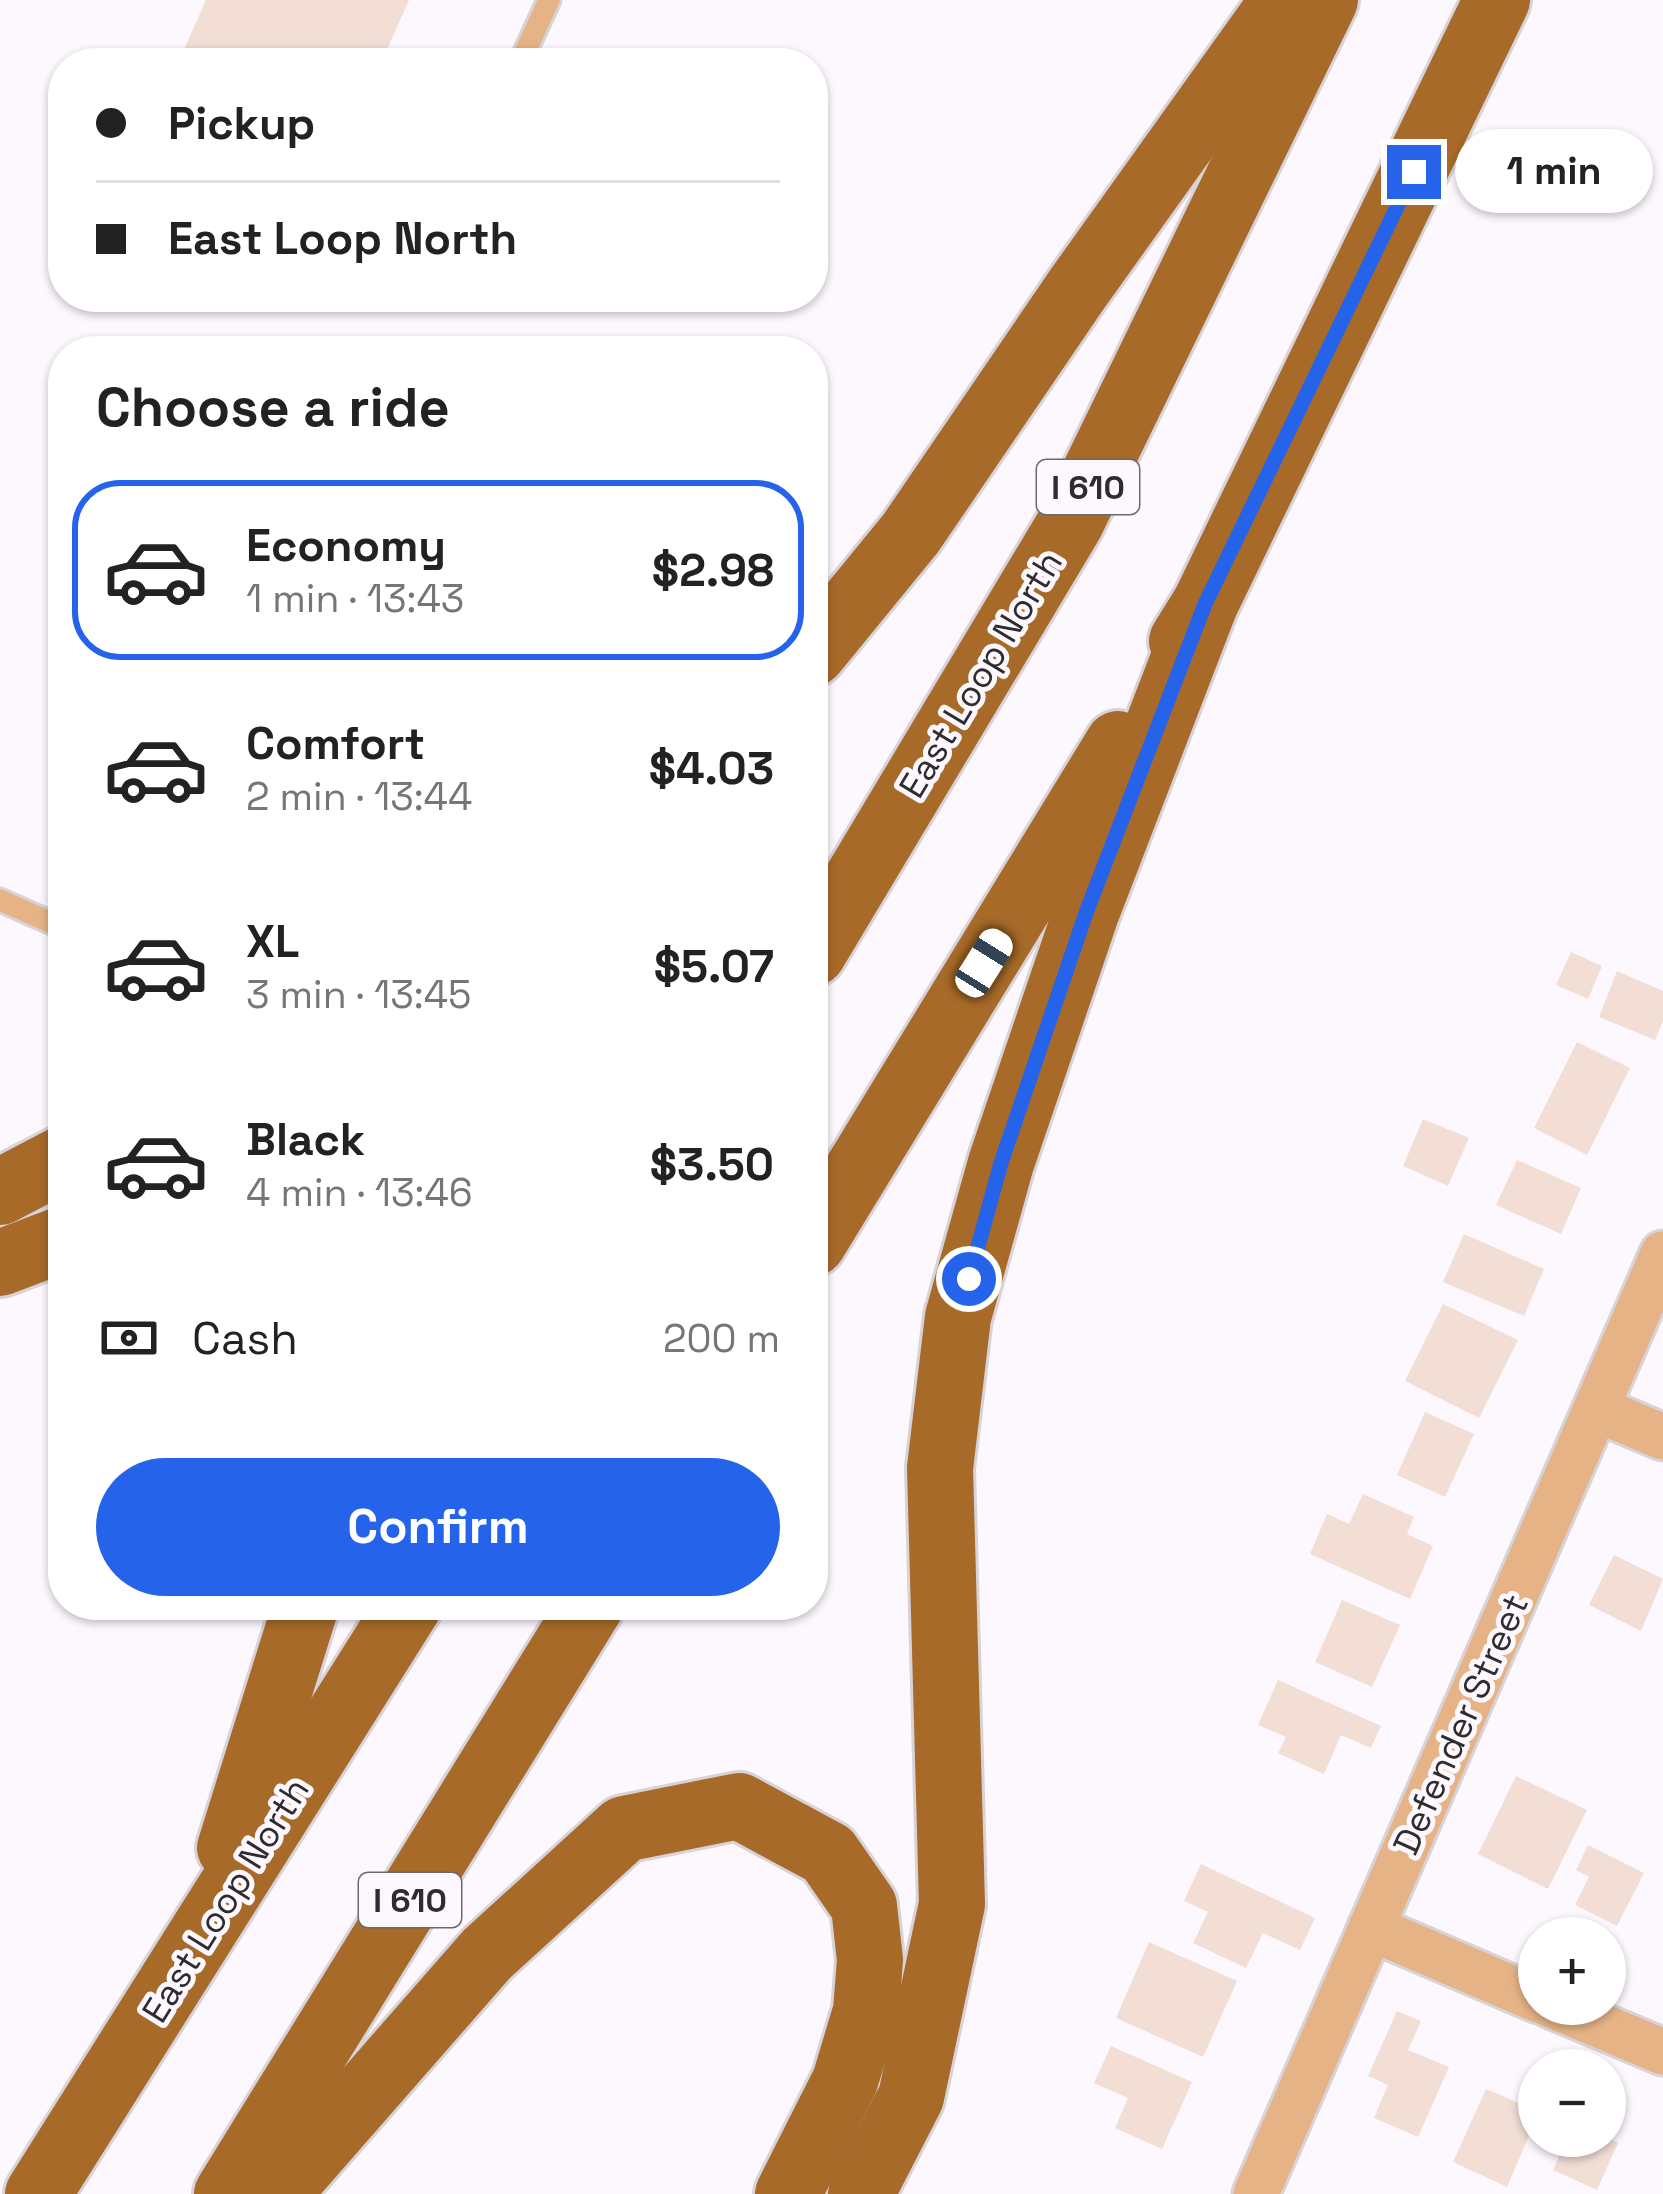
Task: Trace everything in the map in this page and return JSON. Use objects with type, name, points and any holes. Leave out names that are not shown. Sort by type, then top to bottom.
[{"type":"highway","points":[[828,634],[911,533],[1078,288],[1284,0]]},
{"type":"highway","name":"East Loop North","points":[[828,928],[1072,522],[1325,0]]},
{"type":"highway","points":[[861,2194],[911,2097],[952,1904],[940,1468],[958,1317],[1001,1163],[1086,913],[1205,604],[1497,0]]},
{"type":"highway","points":[[828,1219],[1205,604]]},
{"type":"highway","points":[[0,1192],[48,1167]]},
{"type":"highway","points":[[0,1263],[48,1245]]},
{"type":"highway","points":[[201,1940],[301,1620]]},
{"type":"highway","name":"East Loop North","points":[[38,2194],[400,1620]]},
{"type":"highway","name":"I 610","points":[[227,2194],[582,1620]]},
{"type":"highway","points":[[277,2194],[487,1954],[624,1829],[739,1806],[828,1854],[864,1906],[870,1960],[866,2011],[844,2081],[788,2194]]},
{"type":"street","name":"Defender Street","points":[[1256,2194],[1663,1254]]},
{"type":"street","points":[[1597,1409],[1663,1437]]},
{"type":"street","points":[[1371,1928],[1518,1991]]},
{"type":"street","points":[[1599,2025],[1663,2052]]},
{"type":"lane","points":[[527,48],[549,0]]},
{"type":"lane","points":[[0,900],[48,921]]},
{"type":"building","points":[[206,0],[409,0],[388,48],[185,48]]},
{"type":"building","points":[[1571,952],[1602,966],[1588,999],[1556,985]]},
{"type":"building","points":[[1617,971],[1663,991],[1663,1021],[1655,1040],[1599,1017]]},
{"type":"building","points":[[1577,1042],[1630,1068],[1587,1155],[1534,1128]]},
{"type":"building","points":[[1423,1119],[1469,1138],[1448,1186],[1403,1166]]},
{"type":"building","points":[[1517,1160],[1581,1188],[1561,1234],[1496,1205]]},
{"type":"building","points":[[1464,1234],[1544,1269],[1524,1316],[1443,1282]]},
{"type":"building","points":[[1443,1304],[1518,1340],[1479,1418],[1405,1381]]},
{"type":"building","points":[[1425,1412],[1474,1434],[1445,1497],[1397,1475]]},
{"type":"building","points":[[1363,1494],[1414,1517],[1407,1534],[1433,1546],[1410,1599],[1310,1554],[1327,1514],[1349,1524]]},
{"type":"building","points":[[1614,1555],[1663,1579],[1641,1631],[1589,1605]]},
{"type":"building","points":[[1342,1600],[1400,1625],[1372,1687],[1315,1662]]},
{"type":"building","points":[[1278,1680],[1381,1726],[1371,1748],[1341,1735],[1324,1774],[1278,1753],[1286,1737],[1258,1725]]},
{"type":"building","points":[[1516,1776],[1587,1810],[1548,1889],[1478,1854]]},
{"type":"building","points":[[1588,1845],[1644,1873],[1622,1917],[1599,1917],[1575,1905],[1589,1877],[1576,1870]]},
{"type":"building","points":[[1201,1864],[1315,1918],[1300,1950],[1263,1933],[1246,1968],[1193,1943],[1208,1912],[1184,1901]]},
{"type":"building","points":[[1149,1942],[1237,1981],[1203,2057],[1116,2018]]},
{"type":"building","points":[[1397,2011],[1421,2021],[1408,2050],[1449,2067],[1418,2137],[1374,2118],[1388,2085],[1368,2076]]},
{"type":"building","points":[[1111,2046],[1192,2082],[1162,2149],[1115,2128],[1128,2098],[1094,2083]]},
{"type":"building","points":[[1486,2089],[1518,2103],[1520,2157],[1507,2187],[1453,2162]]},
{"type":"building","points":[[1559,2157],[1612,2157],[1597,2190],[1553,2170]]},
{"type":"route","points":[[969,1279],[1001,1163],[1086,913],[1205,604],[1414,172]]}]
